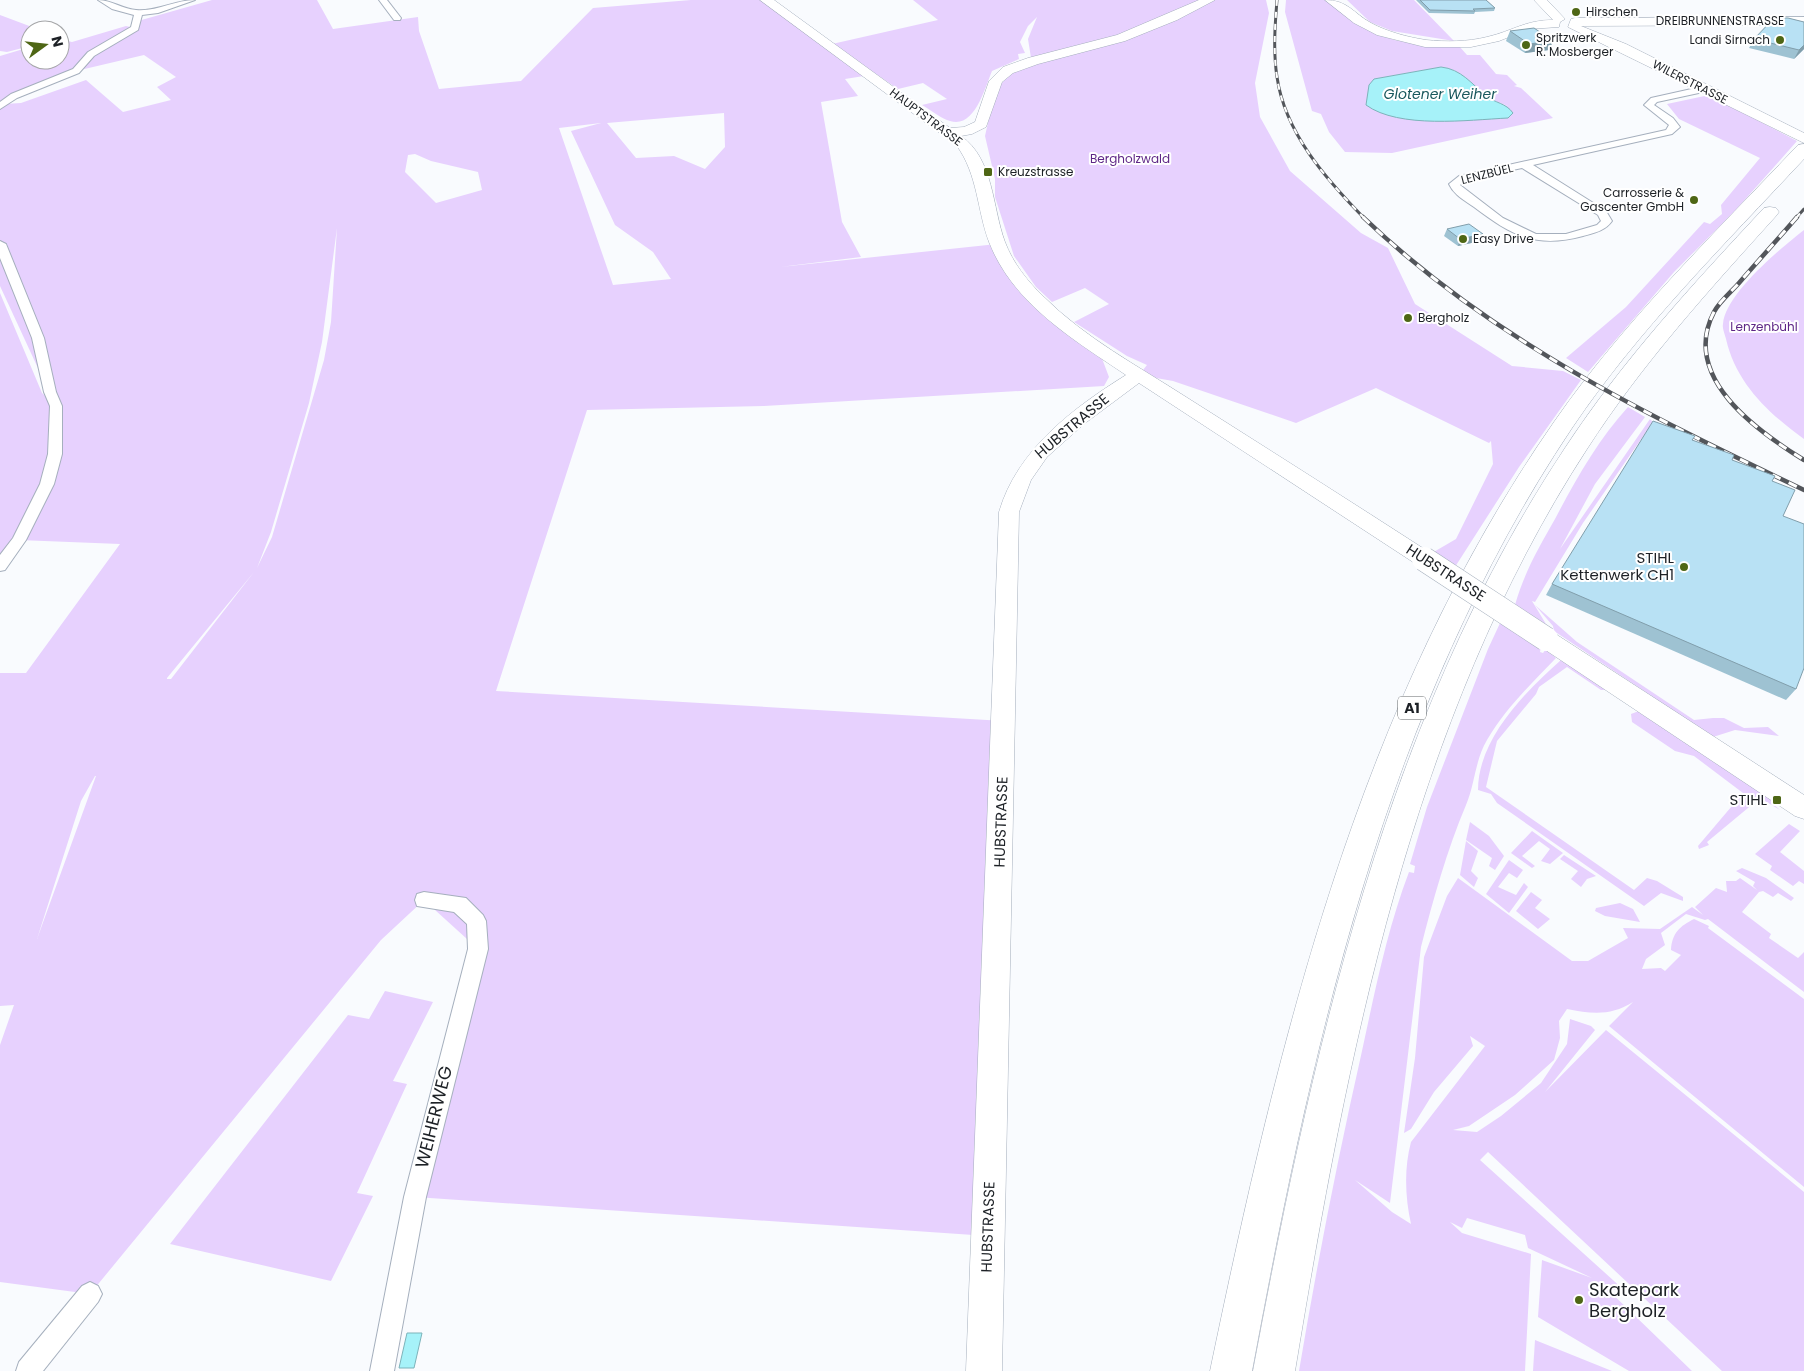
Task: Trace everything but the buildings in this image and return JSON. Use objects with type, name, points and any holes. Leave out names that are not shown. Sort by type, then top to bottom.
[{"type":"highway","name":"A1","points":[[1231,1371],[1285,1113],[1333,935],[1377,798],[1442,638],[1504,518],[1527,480],[1585,395],[1795,140]]},
{"type":"highway","name":"A1","points":[[1274,1371],[1308,1186],[1352,996],[1398,838],[1435,731],[1464,658],[1520,541],[1589,428],[1678,315],[1804,176]]},
{"type":"street","points":[[102,0],[124,12],[138,15],[192,0]]},
{"type":"street","points":[[383,0],[397,18]]},
{"type":"street","name":"HAUPTSTRASSE","points":[[766,0],[950,132],[968,149],[982,181],[997,244],[1020,281],[1037,300],[1074,332],[1139,375]]},
{"type":"street","points":[[950,132],[967,131],[975,128],[984,120],[984,114],[996,81],[1014,67],[1121,38],[1174,17],[1209,0]]},
{"type":"street","points":[[1330,0],[1369,27],[1395,36],[1431,43],[1478,42],[1499,37],[1524,27],[1557,21],[1575,25]]},
{"type":"street","points":[[1540,0],[1557,21]]},
{"type":"street","points":[[0,106],[14,96],[76,71],[91,54],[136,28],[138,15]]},
{"type":"street","name":"DREIBRUNNENSTRASSE","points":[[1575,25],[1804,21]]},
{"type":"street","name":"WILERSTRASSE","points":[[1575,25],[1705,89],[1795,140],[1804,139]]},
{"type":"street","name":"LENZBÜEL","points":[[1525,165],[1602,213],[1606,218],[1606,223],[1598,228],[1556,238],[1532,237],[1518,231],[1454,186],[1455,182],[1459,179],[1669,132],[1675,127],[1672,121],[1654,110],[1650,105],[1654,100],[1705,89]]},
{"type":"street","points":[[0,244],[38,338],[50,392],[56,406],[55,454],[47,484],[19,540],[0,566]]},
{"type":"street","name":"HUBSTRASSE","points":[[984,1371],[1009,512],[1022,475],[1042,449],[1116,389],[1139,375],[1546,638],[1804,808]]},
{"type":"street","name":"WEIHERWEG","points":[[382,1371],[415,1197],[432,1121],[478,949],[476,921],[459,904],[424,900]]},
{"type":"street","points":[[28,1371],[90,1294]]},
{"type":"green space","points":[[212,0],[317,0],[333,29],[418,17],[419,31],[439,89],[521,81],[593,8],[691,0],[763,0],[870,75],[845,79],[858,96],[821,102],[842,222],[861,257],[780,267],[997,244],[1015,275],[1098,348],[1109,377],[1104,386],[764,406],[587,410],[496,691],[1004,721],[988,1236],[415,1197],[478,949],[424,900],[381,940],[90,1294],[0,1282],[0,1045],[14,1005],[0,1006],[0,673],[26,673],[120,544],[19,540],[0,566],[0,293],[42,393],[55,405],[0,286],[0,56],[20,50],[20,70],[70,70],[70,42],[126,26],[135,28],[138,21]],"holes":[[[144,55],[176,77],[157,87],[171,100],[123,112],[86,80],[21,103],[4,104],[76,71]],[[724,113],[725,147],[705,169],[674,156],[636,158],[607,123]],[[601,123],[571,131],[615,225],[653,252],[671,279],[613,285],[559,128]],[[415,154],[431,161],[478,172],[482,190],[436,203],[405,172],[408,155]],[[337,228],[331,322],[324,360],[272,537],[257,568],[271,532],[309,403],[322,342]],[[254,572],[171,679],[167,678]],[[96,776],[37,939],[81,801]]]},
{"type":"green space","name":"Bergholzwald","points":[[913,0],[1266,0],[1269,13],[1255,83],[1260,117],[1290,171],[1361,233],[1388,248],[1415,304],[1512,366],[1563,371],[1581,380],[1519,467],[1455,567],[1432,553],[1456,539],[1493,464],[1491,441],[1489,443],[1376,388],[1296,423],[1173,381],[1139,375],[1147,365],[1127,356],[1074,322],[1109,304],[1085,288],[1052,302],[1036,287],[1014,256],[995,197],[995,179],[985,136],[989,118],[1001,84],[1013,71],[1032,64],[1028,39],[1037,17],[1028,26],[1020,42],[1025,53],[1018,54],[1019,59],[992,71],[978,105],[966,119],[959,122],[950,121],[922,105],[947,99],[923,83],[898,89],[832,44],[938,20]]},
{"type":"green space","points":[[1286,0],[1325,0],[1361,26],[1394,40],[1428,45],[1459,46],[1467,55],[1480,55],[1496,74],[1507,75],[1517,85],[1514,86],[1521,88],[1553,118],[1392,153],[1345,152],[1329,132],[1321,114],[1312,111],[1285,12]],"holes":[[[1441,67],[1448,68],[1465,77],[1488,98],[1508,106],[1374,79]]]},
{"type":"green space","points":[[1347,0],[1414,0],[1454,41],[1392,31],[1370,22]]},
{"type":"green space","points":[[0,15],[20,22],[20,49],[7,52],[0,51]]},
{"type":"green space","points":[[1714,94],[1715,98],[1797,141],[1733,213],[1674,272],[1588,372],[1566,358],[1626,307],[1704,222],[1710,224],[1722,214],[1721,205],[1760,158],[1679,119],[1667,104]]},
{"type":"green space","name":"Lenzenbühl","points":[[1804,230],[1804,439],[1778,419],[1755,396],[1737,370],[1723,326],[1726,312],[1743,286],[1782,248]]},
{"type":"green space","points":[[1628,407],[1645,417],[1595,484],[1560,549],[1650,419],[1653,422],[1583,523],[1535,602],[1532,601],[1546,624],[1515,605],[1527,571],[1579,475],[1597,446]]},
{"type":"green space","points":[[1535,605],[1577,642],[1694,720],[1724,718],[1744,728],[1768,727],[1779,736],[1735,730],[1713,737],[1554,631],[1553,626]]},
{"type":"green space","points":[[1501,621],[1541,647],[1540,652],[1543,653],[1546,649],[1556,658],[1510,707],[1483,748],[1469,797],[1430,911],[1421,947],[1390,1203],[1355,1180],[1392,1212],[1411,1224],[1406,1183],[1407,1162],[1411,1142],[1485,1046],[1470,1036],[1473,1046],[1434,1092],[1411,1129],[1404,1133],[1415,1058],[1424,957],[1447,896],[1458,878],[1572,961],[1588,961],[1628,938],[1623,928],[1660,929],[1692,907],[1703,915],[1695,907],[1716,888],[1727,892],[1726,881],[1736,881],[1740,878],[1757,890],[1753,886],[1755,882],[1736,871],[1742,868],[1766,878],[1794,898],[1791,901],[1778,893],[1773,897],[1763,891],[1759,892],[1742,912],[1771,934],[1769,938],[1798,958],[1804,952],[1804,992],[1708,919],[1705,920],[1686,914],[1661,933],[1665,945],[1646,959],[1642,969],[1661,968],[1665,971],[1681,955],[1671,950],[1675,935],[1681,927],[1694,919],[1709,926],[1708,928],[1804,999],[1804,1187],[1609,1026],[1633,1002],[1617,1010],[1601,1013],[1567,1009],[1559,1021],[1560,1038],[1554,1060],[1515,1095],[1469,1126],[1453,1130],[1477,1132],[1501,1116],[1541,1083],[1567,1044],[1570,1019],[1591,1026],[1595,1030],[1545,1092],[1606,1030],[1804,1192],[1804,1371],[1722,1371],[1488,1152],[1480,1160],[1624,1290],[1613,1290],[1602,1284],[1692,1371],[1629,1371],[1538,1317],[1542,1260],[1592,1278],[1528,1248],[1525,1235],[1467,1218],[1462,1228],[1450,1222],[1462,1233],[1531,1254],[1525,1371],[1299,1371],[1336,1171],[1388,938],[1409,872],[1414,873],[1415,866],[1410,864],[1427,807],[1488,649]]},
{"type":"green space","points":[[1561,660],[1606,690],[1601,690],[1567,667],[1539,687],[1536,694],[1497,741],[1486,787],[1634,890],[1647,878],[1657,881],[1683,897],[1683,901],[1661,893],[1644,906],[1497,803],[1491,794],[1478,790],[1480,771],[1495,735],[1519,702]]},
{"type":"green space","points":[[1639,711],[1773,800],[1772,803],[1780,810],[1760,798],[1707,842],[1709,845],[1699,849],[1698,846],[1743,793],[1694,756],[1675,751],[1632,722],[1631,714]]},
{"type":"green space","points":[[1470,822],[1489,836],[1504,856],[1495,870],[1489,866],[1492,858],[1466,840]]},
{"type":"green space","points":[[1789,824],[1800,831],[1780,852],[1804,871],[1804,884],[1799,881],[1793,886],[1770,870],[1772,866],[1755,854]]},
{"type":"green space","points":[[1532,831],[1563,853],[1550,864],[1541,861],[1550,849],[1539,841],[1522,856],[1535,866],[1532,868],[1511,853]]},
{"type":"green space","points":[[1466,841],[1478,851],[1471,871],[1478,878],[1474,887],[1460,875]]},
{"type":"green space","points":[[1564,855],[1596,876],[1587,879],[1581,887],[1571,879],[1578,871],[1560,859]]},
{"type":"green space","points":[[1509,860],[1523,870],[1517,878],[1509,873],[1498,887],[1516,895],[1524,883],[1528,887],[1509,913],[1486,894]]},
{"type":"green space","points":[[1531,892],[1542,900],[1535,908],[1550,919],[1538,929],[1516,911]]},
{"type":"green space","points":[[1620,903],[1633,909],[1640,922],[1605,916],[1595,911],[1596,908]]},
{"type":"green space","points":[[385,991],[433,1002],[393,1081],[407,1084],[357,1193],[373,1196],[331,1281],[170,1244],[348,1015],[369,1019]]},
{"type":"green space","points":[[1535,1340],[1612,1371],[1533,1371]]},
{"type":"water","name":"Glotener Weiher","points":[[1441,67],[1460,74],[1486,96],[1507,107],[1513,113],[1508,118],[1454,121],[1415,120],[1380,113],[1366,105],[1369,85],[1374,79]]},
{"type":"water","points":[[407,1333],[422,1333],[414,1368],[399,1368]]},
{"type":"railway","points":[[1277,0],[1275,58],[1281,98],[1298,136],[1309,154],[1364,217]]},
{"type":"railway","points":[[1796,218],[1804,209]]},
{"type":"railway","points":[[1364,217],[1412,261],[1463,301],[1517,337],[1629,403],[1804,490]]},
{"type":"railway","points":[[1797,217],[1719,305],[1714,312],[1706,336],[1707,358],[1715,380],[1729,400],[1765,434],[1804,460]]},
{"type":"place","name":"Hirschen","points":[[1576,12]]},
{"type":"place","name":"Landi Sirnach","points":[[1780,40]]},
{"type":"place","name":"Spritzwerk R. Mosberger","points":[[1526,45]]},
{"type":"place","name":"Kreuzstrasse","points":[[988,172]]},
{"type":"place","name":"Carrosserie & Gascenter GmbH","points":[[1694,200]]},
{"type":"place","name":"Easy Drive","points":[[1463,239]]},
{"type":"place","name":"Bergholz","points":[[1408,318]]},
{"type":"place","name":"STIHL Kettenwerk CH1","points":[[1684,567]]},
{"type":"place","name":"STIHL","points":[[1777,800]]},
{"type":"place","name":"Skatepark Bergholz","points":[[1579,1300]]}]
